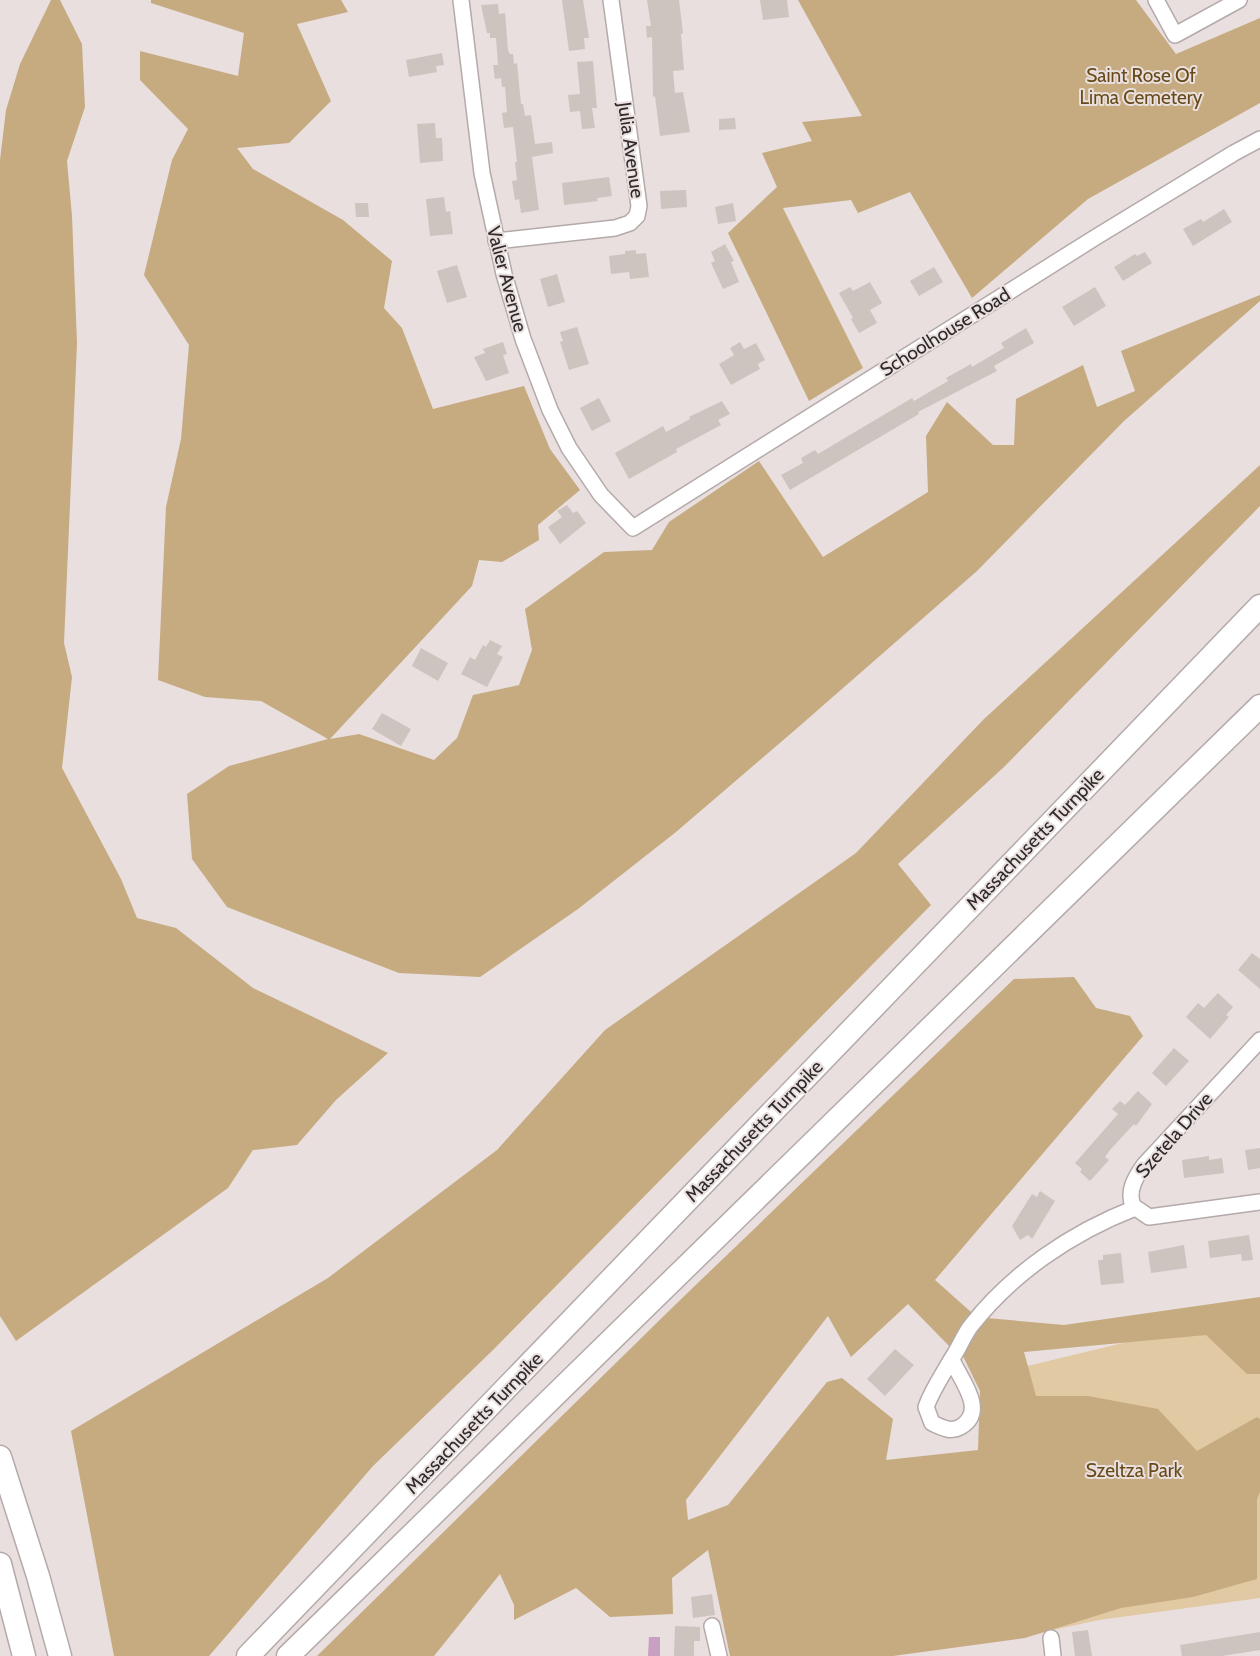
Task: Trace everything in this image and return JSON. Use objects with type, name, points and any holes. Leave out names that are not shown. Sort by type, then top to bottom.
[{"type":"highway","name":"Massachusetts Turnpike","points":[[248,1656],[1260,606]]},
{"type":"highway","name":"Massachusetts Turnpike","points":[[288,1656],[1260,706]]},
{"type":"highway","points":[[0,1457],[38,1576],[60,1656]]},
{"type":"highway","points":[[0,1564],[24,1656]]},
{"type":"street","name":"Valier Avenue","points":[[461,0],[477,141],[496,241],[523,339],[556,423],[589,480],[633,528]]},
{"type":"street","name":"Julia Avenue","points":[[496,241],[615,228],[630,223],[637,216],[638,206],[611,0]]},
{"type":"street","points":[[1156,0],[1175,35],[1239,0]]},
{"type":"street","name":"Schoolhouse Road","points":[[633,528],[1096,237],[1260,139]]},
{"type":"street","name":"Szetela Drive","points":[[1135,1208],[1131,1200],[1132,1186],[1144,1165],[1260,1040]]},
{"type":"street","points":[[952,1360],[969,1329],[1020,1276],[1047,1254],[1099,1222],[1135,1208],[1147,1216],[1156,1217],[1260,1202]]},
{"type":"street","points":[[712,1626],[719,1656]]},
{"type":"street","points":[[1051,1638],[1053,1656]]},
{"type":"green space","points":[[51,0],[60,0],[82,44],[85,107],[67,161],[72,216],[77,343],[64,643],[72,677],[62,768],[121,879],[137,918],[176,928],[253,988],[388,1053],[336,1100],[297,1145],[253,1150],[228,1188],[16,1341],[0,1316],[0,160],[6,110],[20,64]]},
{"type":"green space","points":[[151,0],[341,0],[348,12],[297,24],[331,101],[289,143],[237,148],[253,169],[343,220],[392,261],[384,308],[402,328],[433,409],[524,386],[550,449],[580,490],[538,525],[539,540],[502,562],[479,560],[472,586],[330,739],[359,734],[434,760],[457,738],[473,695],[519,685],[532,650],[525,609],[604,552],[652,550],[669,522],[759,461],[823,557],[928,492],[926,436],[947,402],[993,445],[1014,445],[1016,399],[1083,365],[1097,407],[1135,391],[1121,351],[1260,295],[1260,301],[1124,421],[977,571],[676,832],[578,909],[480,977],[399,973],[227,907],[192,859],[187,794],[229,766],[328,739],[261,701],[205,697],[158,680],[166,507],[181,439],[189,345],[144,275],[172,160],[188,129],[140,80],[140,51],[238,76],[244,33],[151,3]]},
{"type":"green space","name":"Saint Rose Of Lima Cemetery","points":[[798,0],[1136,0],[1176,54],[1260,18],[1260,103],[1088,199],[972,298],[910,192],[858,213],[851,200],[783,208],[863,368],[809,401],[728,233],[777,187],[762,153],[812,141],[802,122],[862,116]]},
{"type":"green space","points":[[1260,465],[1260,506],[1004,767],[898,864],[931,905],[493,1350],[373,1466],[209,1656],[114,1656],[71,1431],[328,1278],[497,1150],[605,1030],[856,853],[984,719]]},
{"type":"green space","points":[[1074,977],[1096,1008],[1130,1016],[1143,1036],[935,1280],[971,1312],[952,1349],[908,1304],[851,1357],[828,1316],[686,1500],[688,1520],[728,1505],[827,1382],[842,1378],[893,1419],[886,1460],[978,1450],[980,1391],[962,1354],[987,1318],[1064,1325],[1260,1297],[1260,1374],[1247,1374],[1206,1335],[1024,1352],[1036,1396],[1088,1396],[1158,1409],[1197,1451],[1257,1417],[1260,1419],[1257,1579],[1193,1597],[1121,1608],[1025,1638],[893,1656],[730,1656],[708,1550],[672,1578],[673,1614],[610,1617],[576,1588],[514,1620],[514,1605],[500,1574],[434,1656],[317,1656],[676,1304],[1014,979]]},
{"type":"green space","name":"Szeltza Park","points":[[1260,1310],[1260,1598],[1099,1620],[1030,1635],[994,1374]]},
{"type":"shaded area","points":[[649,1637],[660,1637],[660,1656],[648,1656]]},
{"type":"building","points":[[562,0],[583,0],[589,38],[584,38],[585,49],[569,51]]},
{"type":"building","points":[[647,0],[679,0],[683,33],[681,34],[684,70],[673,71],[675,93],[683,92],[690,132],[660,136],[655,96],[653,97],[652,37],[647,38],[646,26],[651,26]]},
{"type":"building","points":[[760,0],[787,0],[789,17],[763,20]]},
{"type":"building","points":[[498,4],[499,14],[505,13],[508,50],[510,54],[513,54],[514,64],[517,63],[521,104],[523,104],[525,116],[531,115],[535,144],[552,142],[553,153],[532,157],[539,210],[521,213],[519,199],[515,200],[512,181],[517,180],[513,127],[504,128],[502,113],[507,112],[505,87],[502,87],[501,78],[495,79],[493,65],[498,65],[496,38],[490,38],[490,33],[487,33],[481,5]]},
{"type":"building","points":[[442,53],[444,65],[436,66],[437,72],[409,77],[406,60]]},
{"type":"building","points":[[593,61],[597,108],[592,108],[595,128],[582,129],[580,111],[570,112],[568,95],[580,94],[577,62]]},
{"type":"building","points":[[735,118],[736,129],[719,130],[719,119]]},
{"type":"building","points":[[435,123],[436,138],[442,138],[443,161],[420,163],[417,124]]},
{"type":"building","points":[[609,177],[612,196],[597,198],[598,201],[564,205],[562,183]]},
{"type":"building","points":[[686,190],[687,207],[661,209],[660,191]]},
{"type":"building","points":[[444,197],[446,212],[450,211],[453,234],[430,236],[426,199]]},
{"type":"building","points":[[355,203],[368,203],[369,217],[356,217]]},
{"type":"building","points":[[733,203],[736,221],[718,224],[715,207]]},
{"type":"building","points":[[1224,209],[1232,222],[1193,246],[1183,229],[1201,219],[1203,222]]},
{"type":"building","points":[[725,244],[734,261],[731,262],[739,282],[723,289],[711,263],[715,261],[711,252]]},
{"type":"building","points":[[636,250],[636,254],[646,253],[649,277],[630,279],[629,272],[611,274],[609,256],[625,254],[625,251]]},
{"type":"building","points":[[1145,252],[1152,263],[1123,281],[1114,267],[1135,254],[1137,256]]},
{"type":"building","points":[[457,265],[467,297],[447,303],[437,271]]},
{"type":"building","points":[[934,267],[943,282],[919,296],[910,281]]},
{"type":"building","points":[[557,274],[565,302],[548,307],[540,279]]},
{"type":"building","points":[[870,282],[882,303],[870,310],[877,323],[859,333],[839,293],[850,287],[853,291]]},
{"type":"building","points":[[1095,287],[1106,306],[1074,326],[1062,307]]},
{"type":"building","points":[[577,327],[589,364],[569,370],[560,342],[563,341],[560,332]]},
{"type":"building","points":[[1026,328],[1034,343],[994,366],[997,371],[918,412],[919,414],[790,490],[781,475],[803,463],[801,458],[815,450],[818,454],[912,398],[914,401],[948,381],[946,378],[971,364],[972,367],[1004,348],[1001,343]]},
{"type":"building","points":[[503,342],[507,354],[503,355],[509,373],[486,381],[474,357],[485,353],[483,349]]},
{"type":"building","points":[[740,342],[744,349],[756,343],[765,360],[758,364],[760,369],[731,385],[719,364],[734,355],[730,348]]},
{"type":"building","points":[[599,398],[611,421],[592,431],[580,408]]},
{"type":"building","points":[[722,401],[730,414],[718,420],[721,425],[676,449],[677,452],[629,479],[615,453],[663,426],[666,432],[690,419],[689,417]]},
{"type":"building","points":[[567,505],[573,513],[577,511],[586,523],[560,544],[548,527],[562,517],[557,511]]},
{"type":"building","points":[[490,640],[502,646],[497,654],[503,657],[487,687],[461,674],[470,657],[475,660],[483,645],[486,647]]},
{"type":"building","points":[[421,648],[448,663],[438,681],[412,666]]},
{"type":"building","points":[[382,713],[411,729],[401,746],[372,729]]},
{"type":"building","points":[[1252,953],[1260,959],[1260,989],[1238,970]]},
{"type":"building","points":[[1218,993],[1233,1007],[1226,1015],[1229,1017],[1210,1039],[1186,1017],[1198,1003],[1204,1008]]},
{"type":"building","points":[[1174,1048],[1189,1061],[1166,1086],[1152,1073]]},
{"type":"building","points":[[1138,1091],[1152,1104],[1136,1126],[1134,1124],[1110,1150],[1105,1157],[1109,1160],[1090,1181],[1080,1172],[1082,1169],[1075,1163],[1118,1114],[1112,1109],[1120,1101],[1125,1105]]},
{"type":"building","points":[[1260,1148],[1260,1168],[1248,1170],[1245,1150]]},
{"type":"building","points":[[1209,1156],[1209,1160],[1222,1158],[1224,1173],[1184,1178],[1182,1160]]},
{"type":"building","points":[[1040,1191],[1055,1201],[1032,1239],[1028,1235],[1020,1240],[1012,1226],[1032,1194],[1037,1197]]},
{"type":"building","points":[[1249,1235],[1253,1260],[1242,1261],[1241,1254],[1210,1258],[1208,1241]]},
{"type":"building","points":[[1184,1245],[1187,1268],[1151,1273],[1148,1252]]},
{"type":"building","points":[[1121,1253],[1124,1283],[1101,1285],[1098,1260],[1103,1260],[1103,1255]]},
{"type":"building","points":[[895,1349],[914,1365],[885,1396],[867,1379]]},
{"type":"building","points":[[712,1594],[715,1615],[693,1618],[691,1597]]},
{"type":"building","points":[[675,1626],[700,1627],[700,1641],[694,1641],[694,1656],[674,1656]]},
{"type":"building","points":[[1088,1630],[1092,1656],[1075,1656],[1072,1632]]},
{"type":"building","points":[[1260,1632],[1260,1650],[1222,1656],[1182,1656],[1180,1645]]}]
